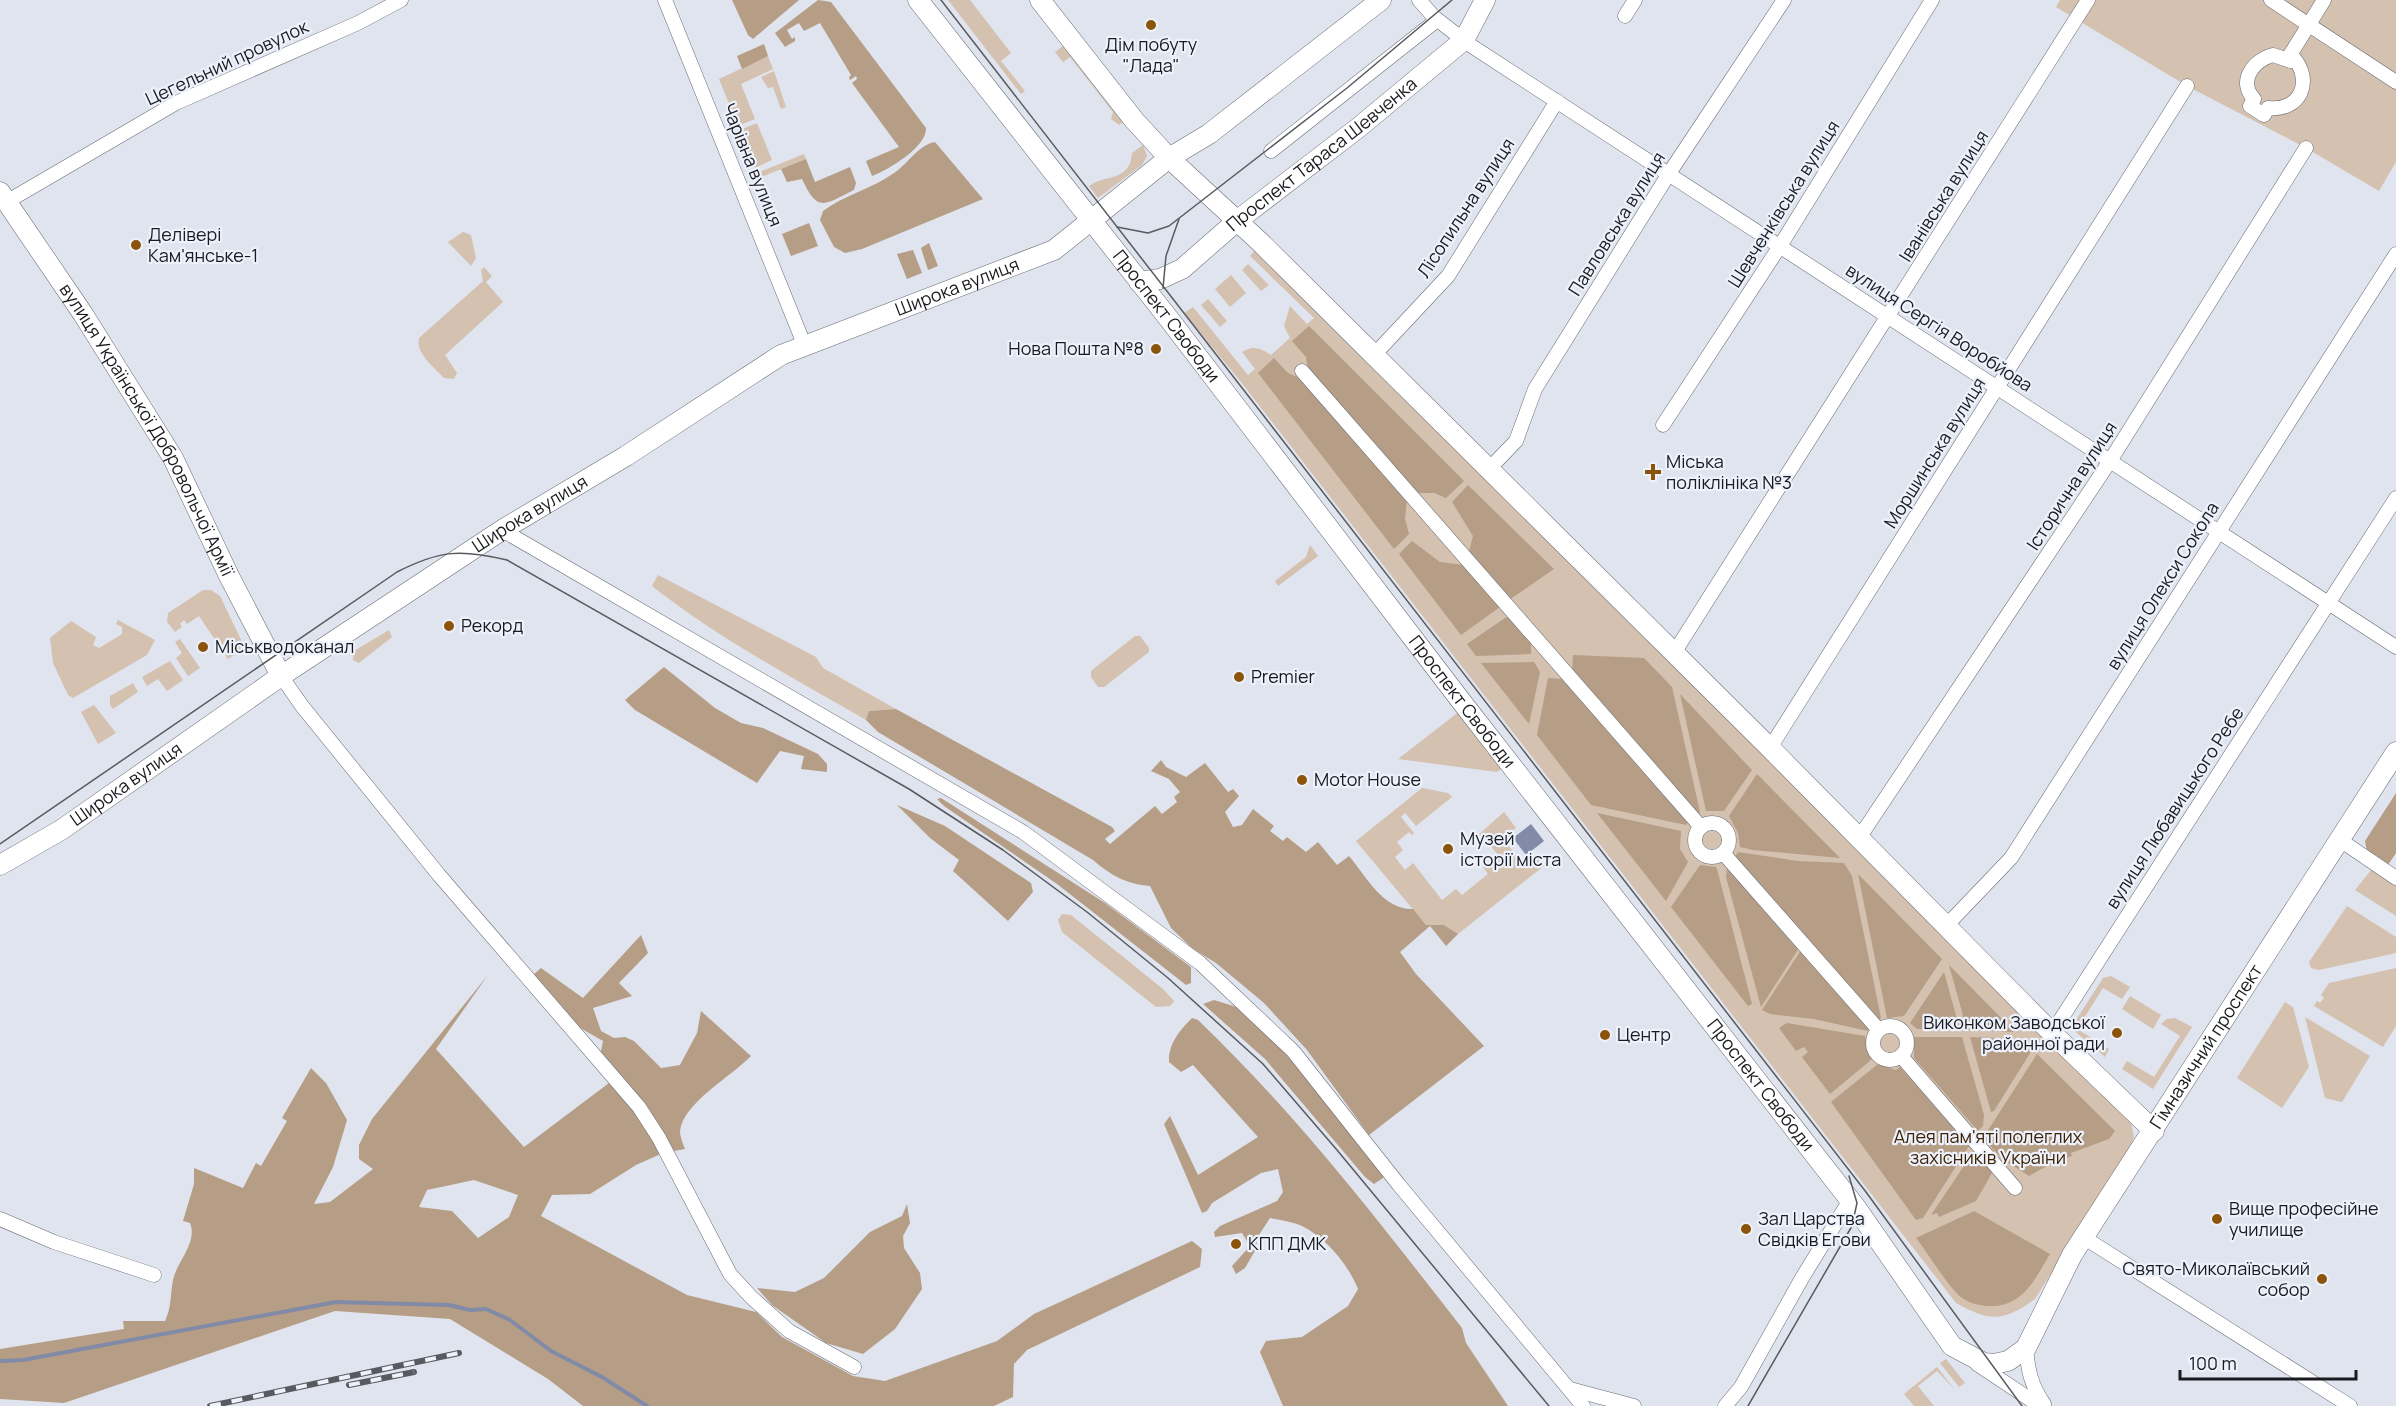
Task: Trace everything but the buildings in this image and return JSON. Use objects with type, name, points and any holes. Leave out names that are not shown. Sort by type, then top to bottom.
[{"type":"main road","name":"Проспект Свободи","points":[[918,0],[1850,1200],[1952,1346]]},
{"type":"main road","points":[[1040,0],[1134,120],[1169,158],[1238,220],[1770,748],[2052,1033],[2154,1131]]},
{"type":"main road","points":[[1089,220],[1169,158],[1209,134],[1381,0]]},
{"type":"main road","name":"Проспект Тараса Шевченка","points":[[1139,282],[1160,279],[1182,269],[1238,220],[1359,128],[1464,40],[1485,0]]},
{"type":"main road","name":"вулиця Української Добровольчої Армії","points":[[4,196],[173,458],[229,576],[281,676]]},
{"type":"main road","name":"Широка вулиця","points":[[0,865],[61,830],[281,676],[502,530],[626,456],[781,355],[804,344],[1054,250],[1089,220]]},
{"type":"main road","name":"Гімназичний проспект","points":[[2026,1348],[2083,1237],[2154,1131],[2396,752]]},
{"type":"main road","points":[[1952,1346],[1984,1363],[1993,1364],[2017,1357],[2026,1348]]},
{"type":"street","name":"Цегельний провулок","points":[[4,196],[176,103],[358,23],[401,0]]},
{"type":"street","name":"Чарівна вулиця","points":[[665,0],[804,344]]},
{"type":"street","name":"вулиця Сергія Воробйова","points":[[1419,0],[1437,20],[1464,40],[2396,647]]},
{"type":"street","points":[[1624,16],[1635,0]]},
{"type":"street","name":"Павловська вулиця","points":[[1489,469],[1516,441],[1535,388],[1668,175],[1784,0]]},
{"type":"street","name":"Шевченківська вулиця","points":[[1663,425],[1780,246],[1932,0]]},
{"type":"street","name":"Іванівська вулиця","points":[[1674,653],[1890,317],[2088,0]]},
{"type":"street","points":[[2271,0],[2396,82]]},
{"type":"street","points":[[2292,59],[2290,55],[2324,0]]},
{"type":"street","points":[[1271,151],[1437,20]]},
{"type":"street","points":[[2272,55],[2292,59],[2293,57],[2301,66],[2305,76],[2304,88],[2299,98],[2280,109],[2268,108],[2264,115],[2250,106],[2254,99],[2247,84],[2253,66],[2262,58],[2272,55]]},
{"type":"street","name":"Моршинська вулиця","points":[[1770,748],[2187,86]]},
{"type":"street","name":"Лісопильна вулиця","points":[[1374,355],[1448,276],[1557,101]]},
{"type":"street","name":"Історична вулиця","points":[[1859,838],[2110,461],[2306,148]]},
{"type":"street","name":"вулиця Олекси Сокола","points":[[1946,926],[2012,858],[2218,530],[2396,254]]},
{"type":"street","points":[[1302,371],[1701,827]]},
{"type":"street","name":"вулиця Любавицького Ребе","points":[[2052,1033],[2396,498]]},
{"type":"street","points":[[502,530],[1023,832],[1200,963],[1293,1051],[1406,1194],[1583,1406]]},
{"type":"street","points":[[281,676],[302,706],[439,875],[639,1107],[659,1137],[730,1274],[751,1297],[789,1331],[854,1367]]},
{"type":"street","points":[[1714,823],[1726,829],[1730,842],[1724,854],[1711,858],[1699,851],[1695,838],[1701,827],[1714,823]]},
{"type":"street","points":[[2340,840],[2396,878]]},
{"type":"street","points":[[1724,854],[1878,1029]]},
{"type":"street","points":[[1891,1025],[1903,1032],[1907,1044],[1900,1056],[1888,1060],[1876,1054],[1872,1041],[1878,1029],[1891,1025]]},
{"type":"street","points":[[1900,1056],[2015,1188]]},
{"type":"street","points":[[1725,1406],[1741,1387],[1802,1278],[1850,1200]]},
{"type":"street","points":[[0,1219],[54,1242],[154,1275]]},
{"type":"street","points":[[2083,1237],[2350,1406]]},
{"type":"street","name":"Проспект Свободи","points":[[1952,1346],[2040,1406]]},
{"type":"street","points":[[2018,1390],[2026,1348]]},
{"type":"street","points":[[2026,1348],[2028,1375],[2034,1392],[2045,1406]]},
{"type":"street","points":[[1570,1389],[1634,1406]]},
{"type":"green space","points":[[948,0],[970,0],[1011,53],[1001,61],[1025,91],[1021,94]]},
{"type":"green space","points":[[2060,0],[2396,0],[2396,162],[2379,191],[2306,148],[2187,86],[2056,7]]},
{"type":"green space","points":[[1063,46],[1123,122],[1119,125],[1111,119],[1113,112],[1070,57],[1063,62],[1055,52]]},
{"type":"green space","points":[[768,56],[773,69],[741,84],[755,119],[738,126],[719,79]]},
{"type":"green space","points":[[774,71],[786,107],[781,109],[773,87],[768,88],[761,77]]},
{"type":"green space","points":[[757,123],[772,160],[755,168],[740,130]]},
{"type":"green space","points":[[1143,145],[1147,156],[1142,165],[1098,198],[1089,186],[1122,173],[1127,169],[1132,153]]},
{"type":"green space","points":[[804,154],[806,159],[759,178],[757,173]]},
{"type":"green space","points":[[463,232],[471,235],[476,258],[471,266],[448,242]]},
{"type":"green space","name":"Алея пам'яті полеглих захісників України","points":[[1255,250],[2130,1118],[2134,1137],[2127,1154],[2035,1299],[2014,1312],[1996,1317],[1978,1314],[1956,1303],[1241,382],[1184,313],[1193,307],[1248,375],[1255,369],[1242,352],[1257,348],[1271,355],[1290,338],[1284,326],[1290,306],[1307,324],[1314,318],[1250,256]]},
{"type":"green space","points":[[1248,264],[1269,285],[1261,291],[1242,270]]},
{"type":"green space","points":[[484,267],[492,276],[486,282],[503,302],[445,355],[457,373],[454,379],[444,378],[423,355],[419,338],[483,281],[481,270]]},
{"type":"green space","points":[[1231,275],[1246,293],[1230,307],[1215,289]]},
{"type":"green space","points":[[1208,299],[1227,321],[1220,327],[1201,305]]},
{"type":"green space","points":[[1310,545],[1318,556],[1278,586],[1275,581],[1306,557]]},
{"type":"green space","points":[[658,575],[816,657],[823,668],[896,709],[870,711],[866,720],[756,657],[677,605],[652,586]]},
{"type":"green space","points":[[203,590],[211,590],[220,596],[245,648],[228,659],[199,616],[187,624],[184,620],[180,624],[182,627],[175,632],[167,622],[168,613]]},
{"type":"green space","points":[[118,620],[155,640],[147,655],[73,698],[68,695],[53,663],[50,638],[71,621],[96,637],[93,645],[99,648],[122,634],[122,627],[116,624]]},
{"type":"green space","points":[[389,630],[392,637],[359,663],[353,660],[354,651]]},
{"type":"green space","points":[[1135,636],[1140,636],[1149,648],[1149,652],[1104,687],[1098,687],[1091,677],[1091,671]]},
{"type":"green space","points":[[180,639],[200,668],[188,676],[176,658],[182,653],[175,642]]},
{"type":"green space","points":[[170,661],[183,680],[167,691],[158,679],[147,686],[142,677]]},
{"type":"green space","points":[[133,683],[138,692],[113,709],[110,705],[110,696]]},
{"type":"green space","points":[[94,705],[116,733],[98,744],[81,712]]},
{"type":"green space","points":[[1460,711],[1504,767],[1497,772],[1398,759]]},
{"type":"green space","points":[[1422,788],[1448,793],[1452,797],[1416,826],[1405,813],[1401,817],[1414,833],[1412,835],[1409,832],[1397,842],[1403,850],[1395,857],[1405,870],[1413,863],[1442,900],[1456,889],[1462,895],[1488,874],[1483,867],[1498,855],[1490,845],[1485,846],[1488,843],[1482,835],[1477,836],[1504,812],[1516,828],[1503,839],[1523,864],[1537,854],[1545,865],[1458,934],[1444,925],[1426,925],[1356,841]]},
{"type":"green space","points":[[2372,869],[2396,883],[2396,916],[2355,890]]},
{"type":"green space","points":[[2347,906],[2396,937],[2396,953],[2319,970],[2311,968],[2309,962]]},
{"type":"green space","points":[[1062,914],[1071,915],[1163,989],[1174,1001],[1170,1006],[1156,1007],[1062,932],[1058,920]]},
{"type":"green space","points":[[2396,968],[2396,1026],[2383,1047],[2314,1006],[2317,1001],[2320,1003],[2324,998],[2321,995],[2329,983]]},
{"type":"green space","points":[[2111,976],[2130,987],[2122,999],[2103,988],[2077,1029],[2109,1049],[2105,1057],[2071,1028],[2103,978]]},
{"type":"green space","points":[[2130,996],[2161,1015],[2153,1029],[2122,1009]]},
{"type":"green space","points":[[2285,1002],[2293,1007],[2309,1067],[2282,1108],[2237,1078]]},
{"type":"green space","points":[[2305,1017],[2370,1056],[2342,1102],[2325,1098]]},
{"type":"green space","points":[[2175,1018],[2192,1027],[2153,1089],[2122,1069],[2127,1061],[2154,1077],[2180,1036],[2161,1024],[2167,1019]]},
{"type":"green space","points":[[1946,1359],[1965,1383],[1959,1387],[1940,1363]]},
{"type":"green space","points":[[1937,1367],[1955,1390],[1937,1371],[1918,1386],[1934,1406],[1914,1406],[1904,1394]]},
{"type":"shaded area","points":[[732,0],[799,0],[753,39],[748,35]]},
{"type":"shaded area","points":[[818,0],[831,2],[926,128],[925,135],[914,150],[887,169],[872,176],[866,161],[899,147],[852,83],[857,79],[856,76],[850,80],[851,75],[820,23],[804,31],[799,23],[787,30],[792,39],[795,37],[795,41],[785,47],[775,33]]},
{"type":"shaded area","points":[[764,44],[768,56],[742,69],[737,56]]},
{"type":"shaded area","points":[[935,142],[983,199],[862,249],[845,253],[834,247],[820,220],[823,211],[885,179],[923,147]]},
{"type":"shaded area","points":[[806,159],[815,182],[850,167],[856,183],[854,190],[823,203],[813,197],[802,179],[787,182],[781,169]]},
{"type":"shaded area","points":[[809,223],[818,246],[791,256],[782,234]]},
{"type":"shaded area","points":[[929,243],[938,266],[928,270],[921,248]]},
{"type":"shaded area","points":[[913,250],[922,273],[907,279],[897,254]]},
{"type":"shaded area","points":[[1309,326],[1464,481],[1446,498],[1434,493],[1416,493],[1308,370],[1306,357],[1292,341]]},
{"type":"shaded area","points":[[1274,358],[1288,373],[1299,378],[1407,499],[1405,519],[1409,534],[1394,549],[1258,373]]},
{"type":"shaded area","points":[[1468,485],[1554,569],[1509,600],[1469,552],[1473,536],[1452,502]]},
{"type":"shaded area","points":[[1412,541],[1440,562],[1464,565],[1500,607],[1461,635],[1399,554]]},
{"type":"shaded area","points":[[1508,616],[1531,642],[1531,654],[1476,656],[1467,644]]},
{"type":"shaded area","points":[[1573,655],[1644,658],[1672,687],[1700,812],[1697,815],[1572,672]]},
{"type":"shaded area","points":[[1534,662],[1540,672],[1529,724],[1481,663]]},
{"type":"shaded area","points":[[664,667],[715,708],[741,723],[763,728],[818,754],[827,764],[827,772],[801,769],[804,756],[780,751],[757,783],[635,710],[625,700]]},
{"type":"shaded area","points":[[1548,678],[1563,679],[1689,821],[1686,825],[1591,805],[1537,735]]},
{"type":"shaded area","points":[[1680,694],[1752,770],[1724,811],[1706,811]]},
{"type":"shaded area","points":[[896,709],[1112,827],[1115,831],[1105,839],[1110,844],[1155,806],[1162,814],[1177,802],[1174,797],[1180,792],[1169,779],[1151,771],[1161,760],[1166,767],[1186,777],[1205,763],[1228,792],[1233,789],[1239,796],[1225,812],[1233,827],[1242,825],[1253,809],[1274,826],[1270,831],[1283,841],[1287,837],[1306,852],[1318,842],[1337,865],[1349,856],[1384,898],[1402,908],[1413,909],[1426,925],[1444,925],[1458,934],[1446,946],[1430,926],[1400,952],[1416,974],[1484,1046],[1369,1135],[1307,1050],[1264,1003],[1216,963],[1193,949],[1171,928],[1150,886],[1126,881],[1113,875],[1093,860],[878,732],[866,720],[869,711]]},
{"type":"shaded area","points":[[1757,774],[1840,858],[1740,847],[1738,833],[1729,816]]},
{"type":"shaded area","points":[[2396,793],[2396,853],[2388,865],[2367,852],[2365,841]]},
{"type":"shaded area","points":[[941,798],[1105,903],[1191,967],[1191,983],[1186,985],[1057,884],[944,806],[937,799]]},
{"type":"shaded area","points":[[897,805],[945,826],[1031,883],[1033,892],[1008,921],[953,871],[959,860],[930,838]]},
{"type":"shaded area","points":[[1597,813],[1681,831],[1680,849],[1688,862],[1666,901]]},
{"type":"shaded area","points":[[1738,852],[1798,861],[1844,863],[1852,876],[1881,1018],[1878,1021],[1734,858]]},
{"type":"shaded area","points":[[1700,865],[1717,869],[1752,1004],[1748,1006],[1671,907]]},
{"type":"shaded area","points":[[1727,868],[1799,948],[1761,1007],[1726,877]]},
{"type":"shaded area","points":[[1858,874],[1942,959],[1904,1016],[1887,1018]]},
{"type":"shaded area","points":[[641,935],[648,953],[619,983],[632,996],[593,1008],[601,1031],[614,1038],[625,1037],[634,1041],[661,1068],[680,1065],[697,1033],[701,1011],[751,1056],[690,1110],[680,1131],[685,1149],[663,1153],[636,1165],[590,1194],[552,1195],[541,1216],[687,1295],[756,1312],[782,1337],[853,1376],[885,1381],[997,1341],[1034,1314],[1192,1241],[1202,1249],[1200,1267],[1027,1350],[1014,1364],[1013,1397],[994,1406],[583,1406],[548,1379],[450,1319],[335,1311],[64,1403],[0,1399],[0,1349],[124,1329],[123,1321],[165,1321],[175,1273],[191,1238],[190,1223],[183,1221],[194,1184],[194,1168],[243,1188],[256,1163],[261,1166],[287,1121],[282,1118],[311,1068],[326,1083],[347,1120],[333,1167],[314,1204],[330,1202],[373,1169],[359,1159],[359,1145],[372,1119],[488,975],[436,1049],[524,1147],[617,1077],[600,1056],[603,1041],[575,1025],[533,975],[541,968],[583,998]],"holes":[[[474,1180],[518,1195],[509,1217],[478,1238],[452,1211],[419,1207],[427,1190]]]},
{"type":"shaded area","points":[[1801,950],[1868,1026],[1868,1031],[1814,1019],[1770,1014],[1762,1010]]},
{"type":"shaded area","points":[[1949,965],[2015,1032],[1967,1030]]},
{"type":"shaded area","points":[[1944,972],[1960,1030],[1917,1029],[1910,1023]]},
{"type":"shaded area","points":[[1214,1000],[1240,1008],[1284,1052],[1384,1173],[1383,1178],[1374,1184],[1365,1177],[1265,1059],[1203,1004]]},
{"type":"shaded area","points":[[1192,1018],[1198,1020],[1235,1056],[1336,1169],[1462,1328],[1466,1343],[1508,1406],[1283,1406],[1260,1352],[1266,1341],[1302,1337],[1348,1306],[1358,1289],[1342,1261],[1319,1237],[1298,1225],[1270,1218],[1257,1238],[1256,1249],[1245,1268],[1236,1274],[1232,1266],[1250,1246],[1242,1233],[1215,1237],[1214,1232],[1220,1226],[1277,1201],[1283,1192],[1278,1169],[1261,1173],[1212,1203],[1207,1211],[1202,1213],[1164,1124],[1170,1116],[1198,1175],[1258,1137],[1193,1065],[1181,1072],[1169,1062],[1173,1043],[1179,1032]]},
{"type":"shaded area","points":[[1787,1023],[1865,1036],[1871,1060],[1830,1094],[1802,1057],[1808,1052],[1804,1047],[1796,1051],[1779,1028]]},
{"type":"shaded area","points":[[1914,1037],[1962,1037],[1984,1115],[1983,1126],[1978,1131],[1914,1058]]},
{"type":"shaded area","points":[[1970,1037],[2022,1039],[2032,1050],[1994,1111],[1991,1112]]},
{"type":"shaded area","points":[[2037,1054],[2115,1131],[2109,1139],[2071,1153],[2072,1156],[2064,1159],[2063,1157],[2029,1176],[2002,1159],[1983,1138]]},
{"type":"shaded area","points":[[1878,1064],[1896,1070],[1900,1067],[1969,1146],[1923,1218],[1916,1220],[1831,1102]]},
{"type":"shaded area","points":[[1974,1151],[1992,1173],[1976,1201],[1939,1217],[1937,1213],[1931,1215]]},
{"type":"shaded area","points":[[907,1204],[910,1223],[903,1236],[904,1248],[920,1273],[922,1289],[895,1329],[863,1354],[826,1343],[772,1305],[757,1288],[795,1292],[824,1278],[870,1232],[902,1216]]},
{"type":"shaded area","points":[[1974,1211],[2050,1254],[2026,1291],[2009,1303],[1987,1306],[1964,1299],[1950,1286],[1916,1238]]},
{"type":"water","points":[[1531,824],[1544,841],[1526,855],[1513,838]]},
{"type":"waterway","points":[[0,1361],[23,1360],[336,1302],[449,1305],[470,1310],[486,1309],[510,1320],[551,1351],[602,1377],[647,1406]]},
{"type":"tram line","points":[[941,0],[1866,1192],[2022,1406]]},
{"type":"tram line","points":[[1117,227],[1148,233],[1169,226],[1347,88],[1452,0]]},
{"type":"tram line","points":[[1163,288],[1166,256],[1179,219]]},
{"type":"tram line","points":[[0,844],[397,572],[426,559],[451,554],[476,554],[507,560],[909,789],[1003,850],[1087,912],[1168,978],[1263,1064],[1549,1406]]},
{"type":"tram line","points":[[1748,1406],[1852,1226],[1857,1203],[1849,1176]]},
{"type":"railway","points":[[210,1406],[459,1353]]},
{"type":"railway","points":[[349,1385],[414,1372]]},
{"type":"place","name":"Дім побуту \"Лада\"","points":[[1151,25]]},
{"type":"place","name":"Делівері Кам'янське-1","points":[[136,245]]},
{"type":"place","name":"Нова Пошта №8","points":[[1156,349]]},
{"type":"place","name":"Міська поліклініка №3","points":[[1653,472]]},
{"type":"place","name":"Рекорд","points":[[449,626]]},
{"type":"place","name":"Міськводоканал","points":[[203,647]]},
{"type":"place","name":"Premier","points":[[1239,677]]},
{"type":"place","name":"Motor House","points":[[1302,780]]},
{"type":"place","name":"Музей історії міста","points":[[1448,849]]},
{"type":"place","name":"Виконком Заводської районної ради","points":[[2117,1033]]},
{"type":"place","name":"Центр","points":[[1605,1035]]},
{"type":"place","name":"Вище професійне училище","points":[[2217,1219]]},
{"type":"place","name":"Зал Царства Свiдкiв Егови","points":[[1746,1229]]},
{"type":"place","name":"КПП ДМК","points":[[1236,1244]]},
{"type":"place","name":"Свято-Миколаївський собор","points":[[2322,1279]]}]
